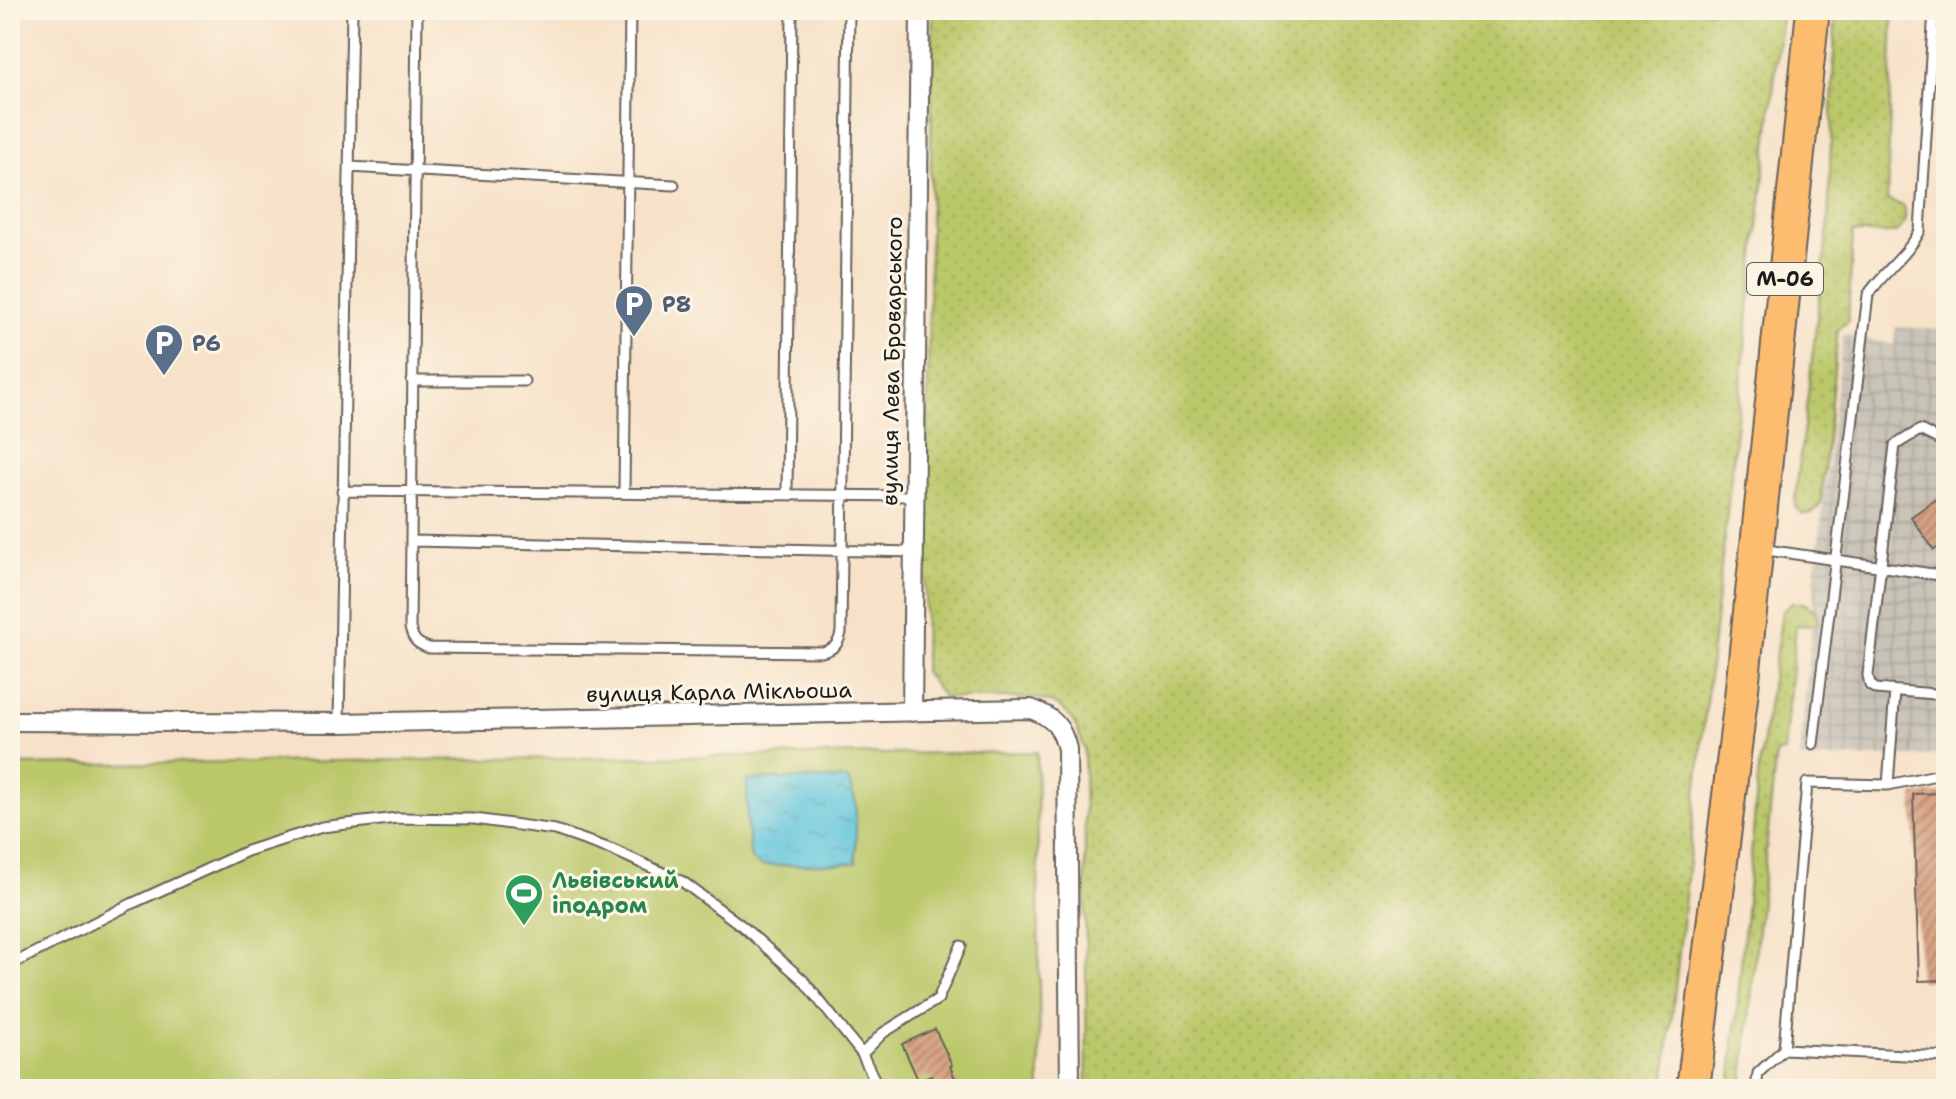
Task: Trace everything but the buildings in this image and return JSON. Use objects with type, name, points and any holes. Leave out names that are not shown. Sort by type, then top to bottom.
[{"type":"highway","name":"М-06","points":[[1693,1089],[1741,698],[1813,10]]},
{"type":"street","name":"вулиця Лева Броварського","points":[[912,712],[920,10]]},
{"type":"street","name":"вулиця Карла Мікльоша","points":[[10,721],[339,723],[1031,709],[1045,714],[1063,732],[1067,749],[1070,1089]]},
{"type":"lane","points":[[339,723],[352,10]]},
{"type":"lane","points":[[417,10],[412,638],[419,645],[429,648],[822,652],[831,650],[839,643],[841,633],[849,10]]},
{"type":"lane","points":[[624,493],[630,10]]},
{"type":"lane","points":[[787,494],[792,10]]},
{"type":"lane","points":[[1813,744],[1868,295],[1913,245],[1920,231],[1934,10]]},
{"type":"lane","points":[[349,167],[674,185]]},
{"type":"lane","points":[[412,381],[524,381]]},
{"type":"lane","points":[[1946,443],[1920,430],[1895,445],[1868,675],[1870,685],[1876,689],[1946,695]]},
{"type":"lane","points":[[342,491],[915,496]]},
{"type":"lane","points":[[411,541],[914,552]]},
{"type":"lane","points":[[1757,549],[1946,576]]},
{"type":"lane","points":[[1888,785],[1895,691]]},
{"type":"lane","points":[[1756,1089],[1758,1073],[1784,1049],[1807,783],[1888,785],[1946,773]]},
{"type":"lane","points":[[10,965],[131,904],[247,851],[322,827],[397,818],[474,819],[555,830],[613,850],[683,882],[742,926],[803,980],[862,1054],[879,1089]]},
{"type":"lane","points":[[862,1054],[883,1033],[938,999],[961,946]]},
{"type":"lane","points":[[1784,1049],[1946,1057]]},
{"type":"shaded area","points":[[1896,327],[1946,330],[1946,755],[1800,759],[1817,557],[1843,334],[1894,345]]},
{"type":"green space","points":[[933,10],[1782,10],[1664,1089],[1087,1089],[1084,749],[1078,732],[1064,710],[1055,704],[1033,699],[944,698],[924,672]]},
{"type":"green space","points":[[1837,10],[1893,10],[1887,200],[1904,206],[1905,218],[1896,233],[1853,233],[1848,321],[1838,329],[1821,503],[1814,512],[1803,514],[1795,507],[1795,500],[1828,228]]},
{"type":"green space","points":[[1792,603],[1804,603],[1816,611],[1818,626],[1796,625],[1784,752],[1776,752],[1742,1089],[1730,1089],[1759,766],[1782,612]]},
{"type":"green space","name":"Львівський іподром","points":[[1037,752],[1040,1089],[10,1089],[10,765]]},
{"type":"water","points":[[848,779],[856,803],[856,863],[761,866],[751,859],[747,781]]},
{"type":"place","name":"P8","points":[[634,338]]},
{"type":"place","name":"P6","points":[[164,377]]},
{"type":"place","name":"Львівський іподром","points":[[524,927]]}]
